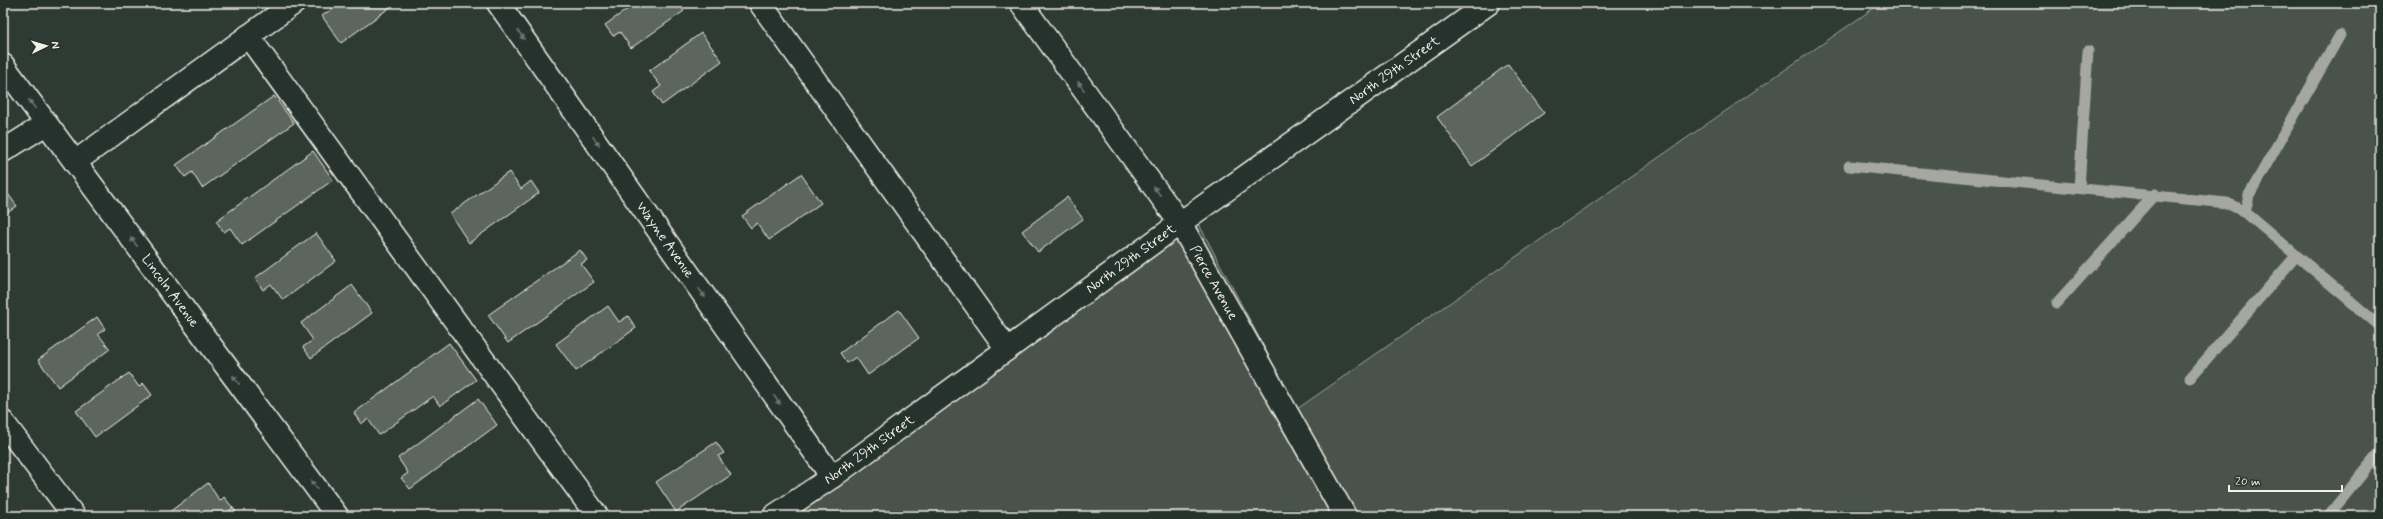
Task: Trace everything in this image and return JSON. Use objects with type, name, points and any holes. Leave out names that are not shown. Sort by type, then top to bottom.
[{"type":"street","points":[[75,162],[294,3]]},
{"type":"street","name":"Wayne Avenue","points":[[498,3],[832,477]]},
{"type":"street","points":[[760,3],[1007,349]]},
{"type":"street","name":"Pierce Avenue","points":[[1021,3],[1180,223],[1345,516]]},
{"type":"street","name":"North 29th Street","points":[[774,516],[832,477],[1180,223],[1489,3]]},
{"type":"street","points":[[248,36],[597,516]]},
{"type":"street","name":"Lincoln Avenue","points":[[3,65],[337,516]]},
{"type":"street","points":[[3,151],[46,124]]},
{"type":"street","points":[[3,422],[74,516]]},
{"type":"shaded area","points":[[1881,3],[2380,3],[2380,516],[777,516],[1195,217],[1297,409]]},
{"type":"building","points":[[340,3],[396,3],[341,43],[322,16]]},
{"type":"building","points":[[636,3],[679,3],[684,11],[631,48],[620,32],[613,36],[605,25]]},
{"type":"building","points":[[701,33],[722,61],[662,105],[653,92],[661,86],[649,71]]},
{"type":"building","points":[[1508,64],[1544,113],[1472,166],[1437,117]]},
{"type":"building","points":[[274,96],[294,123],[202,188],[192,172],[185,177],[176,165]]},
{"type":"building","points":[[313,151],[333,180],[242,245],[230,228],[224,232],[216,221]]},
{"type":"building","points":[[509,172],[521,189],[531,181],[539,193],[469,243],[450,214]]},
{"type":"building","points":[[801,174],[821,203],[769,240],[757,223],[751,228],[742,216]]},
{"type":"building","points":[[8,194],[17,206],[3,216],[3,198]]},
{"type":"building","points":[[1067,197],[1083,219],[1038,252],[1022,231]]},
{"type":"building","points":[[316,233],[336,261],[283,300],[271,284],[263,290],[255,278]]},
{"type":"building","points":[[580,250],[587,260],[581,264],[594,282],[508,343],[488,315]]},
{"type":"building","points":[[352,285],[372,313],[311,358],[303,347],[313,340],[301,323]]},
{"type":"building","points":[[608,306],[619,322],[628,316],[636,328],[576,371],[556,344]]},
{"type":"building","points":[[899,310],[919,338],[868,375],[856,357],[847,363],[840,353]]},
{"type":"building","points":[[97,317],[105,329],[98,334],[110,349],[58,387],[38,360]]},
{"type":"building","points":[[449,343],[476,380],[440,406],[433,396],[379,435],[368,419],[361,424],[354,413]]},
{"type":"building","points":[[129,373],[139,387],[143,383],[152,395],[95,437],[76,411]]},
{"type":"building","points":[[478,399],[497,425],[410,489],[401,478],[408,473],[398,458]]},
{"type":"building","points":[[716,442],[724,453],[718,456],[731,475],[676,512],[656,482]]},
{"type":"building","points":[[208,483],[220,501],[224,497],[233,508],[222,516],[164,516]]},
{"type":"building","points":[[233,508],[239,516],[222,516]]},
{"type":"waterway","points":[[2245,212],[2249,195],[2340,35]]},
{"type":"waterway","points":[[2079,188],[2088,51]]},
{"type":"waterway","points":[[1849,166],[2227,203],[2245,212],[2380,326]]},
{"type":"waterway","points":[[2057,303],[2155,194]]},
{"type":"waterway","points":[[2190,378],[2296,256]]},
{"type":"waterway","points":[[2328,516],[2380,452]]}]
